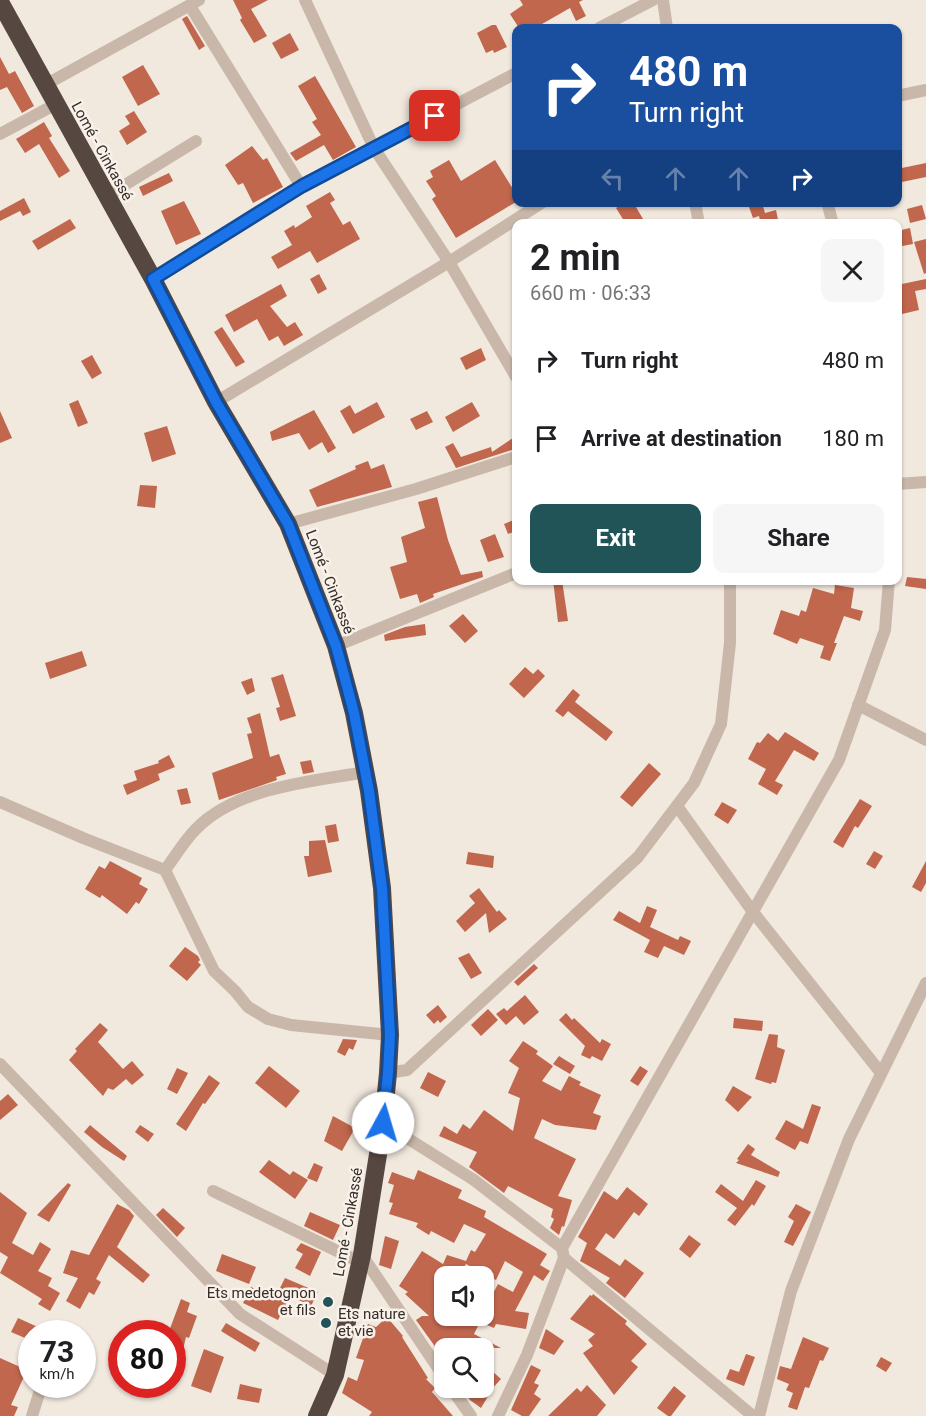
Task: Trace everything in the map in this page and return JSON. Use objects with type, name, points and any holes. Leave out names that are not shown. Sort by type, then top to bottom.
[{"type":"highway","name":"Lomé - Cinkassé","points":[[0,2],[153,279],[216,402],[288,524],[336,646],[354,713],[382,888],[390,1035],[383,1123],[361,1259],[335,1375],[317,1416]]},
{"type":"street","points":[[305,0],[374,148],[449,262],[512,367]]},
{"type":"street","points":[[607,24],[653,0]]},
{"type":"street","points":[[663,0],[666,24]]},
{"type":"street","points":[[45,86],[195,3],[302,186]]},
{"type":"street","points":[[153,279],[302,186],[512,75]]},
{"type":"street","points":[[902,95],[926,90]]},
{"type":"street","points":[[0,134],[56,105]]},
{"type":"street","points":[[107,196],[196,141]]},
{"type":"street","points":[[516,219],[535,207]]},
{"type":"street","points":[[216,402],[512,222]]},
{"type":"street","points":[[288,524],[416,489],[512,459]]},
{"type":"street","points":[[902,484],[926,482]]},
{"type":"street","points":[[336,646],[512,575]]},
{"type":"street","points":[[388,1073],[407,1070],[638,857],[694,783],[721,724],[730,643],[730,585]]},
{"type":"street","points":[[498,1416],[527,1355],[563,1253],[839,760],[885,630],[889,585]]},
{"type":"street","points":[[858,705],[926,740]]},
{"type":"street","points":[[165,870],[196,829],[223,807],[274,788],[365,772]]},
{"type":"street","points":[[0,801],[83,838],[165,870],[214,971],[248,1007],[268,1019],[291,1025],[390,1035]]},
{"type":"street","points":[[677,806],[753,912],[881,1073]]},
{"type":"street","points":[[759,1416],[791,1291],[849,1139],[926,983]]},
{"type":"street","points":[[0,1064],[240,1314],[335,1375]]},
{"type":"street","points":[[383,1123],[474,1180],[753,1416]]},
{"type":"street","points":[[213,1191],[361,1259],[434,1363]]},
{"type":"street","points":[[32,1416],[38,1398]]},
{"type":"street","points":[[458,1398],[471,1416]]},
{"type":"building","points":[[233,0],[268,0],[251,9],[267,36],[254,43],[240,20],[242,18]]},
{"type":"building","points":[[520,0],[583,0],[579,2],[586,16],[576,21],[570,8],[542,24],[516,24],[510,14],[523,5]]},
{"type":"building","points":[[187,16],[205,46],[199,50],[182,19]]},
{"type":"building","points":[[496,25],[507,47],[494,53],[493,50],[486,53],[477,33]]},
{"type":"building","points":[[290,33],[299,50],[281,59],[272,43]]},
{"type":"building","points":[[0,57],[9,74],[15,71],[34,106],[22,113],[7,87],[0,90]]},
{"type":"building","points":[[143,65],[160,94],[138,106],[122,77]]},
{"type":"building","points":[[315,76],[356,147],[333,160],[324,145],[296,161],[290,153],[321,135],[312,122],[317,119],[298,86]]},
{"type":"building","points":[[134,111],[147,132],[127,145],[119,131],[130,124],[125,116]]},
{"type":"building","points":[[44,122],[52,136],[49,138],[70,171],[59,178],[39,144],[25,153],[16,139]]},
{"type":"building","points":[[252,146],[263,160],[267,158],[283,187],[253,203],[243,183],[238,185],[225,165]]},
{"type":"building","points":[[449,160],[461,181],[495,160],[512,188],[512,204],[456,238],[432,199],[436,196],[426,181],[433,177],[430,171]]},
{"type":"building","points":[[926,163],[926,177],[902,182],[902,168]]},
{"type":"building","points":[[169,173],[173,181],[143,196],[139,187]]},
{"type":"building","points":[[330,192],[335,200],[330,203],[343,225],[350,221],[360,239],[317,263],[310,251],[278,269],[271,257],[292,245],[284,231],[294,225],[295,228],[312,217],[306,206]]},
{"type":"building","points":[[24,198],[31,212],[23,216],[20,211],[0,221],[0,211]]},
{"type":"building","points":[[184,201],[201,234],[176,245],[161,211]]},
{"type":"building","points":[[922,205],[926,219],[910,223],[907,209]]},
{"type":"building","points":[[636,207],[643,219],[623,219],[616,208]]},
{"type":"building","points":[[749,207],[763,207],[765,213],[776,210],[778,219],[760,219],[759,216],[753,218]]},
{"type":"building","points":[[70,219],[76,228],[38,250],[32,241]]},
{"type":"building","points":[[910,228],[913,244],[902,246],[902,230]]},
{"type":"building","points":[[926,239],[926,273],[924,274],[914,242]]},
{"type":"building","points":[[319,274],[327,289],[318,294],[310,279]]},
{"type":"building","points":[[926,279],[926,289],[915,291],[919,310],[902,314],[902,284]]},
{"type":"building","points":[[281,284],[287,296],[270,306],[287,327],[295,322],[303,335],[284,346],[278,336],[269,341],[257,319],[234,332],[225,315]]},
{"type":"building","points":[[222,327],[245,362],[236,367],[214,332]]},
{"type":"building","points":[[481,348],[486,360],[466,370],[460,358]]},
{"type":"building","points":[[92,355],[102,373],[92,379],[81,361]]},
{"type":"building","points":[[78,400],[88,423],[78,427],[69,404]]},
{"type":"building","points":[[377,402],[385,417],[353,434],[340,411],[350,405],[355,414]]},
{"type":"building","points":[[472,402],[480,416],[453,432],[445,417]]},
{"type":"building","points":[[314,410],[336,448],[328,453],[322,442],[309,450],[299,433],[272,441],[270,432]]},
{"type":"building","points":[[0,411],[12,438],[0,443]]},
{"type":"building","points":[[427,411],[433,422],[416,430],[410,419]]},
{"type":"building","points":[[167,426],[176,454],[152,462],[144,433]]},
{"type":"building","points":[[512,439],[512,450],[456,468],[445,447],[453,443],[461,457],[491,447],[492,452]]},
{"type":"building","points":[[368,461],[371,469],[384,464],[392,487],[317,507],[309,490],[356,469],[355,466]]},
{"type":"building","points":[[140,485],[157,486],[155,508],[137,506]]},
{"type":"building","points":[[437,497],[448,540],[461,575],[482,571],[483,577],[433,594],[434,597],[420,603],[417,594],[400,599],[390,567],[407,562],[401,537],[425,528],[418,502]]},
{"type":"building","points":[[512,521],[512,532],[508,534],[504,524]]},
{"type":"building","points":[[495,534],[504,557],[488,562],[480,540]]},
{"type":"building","points":[[907,577],[926,579],[926,589],[905,586]]},
{"type":"building","points":[[554,585],[563,585],[568,621],[558,622]]},
{"type":"building","points":[[835,585],[854,588],[851,608],[863,611],[860,621],[844,616],[830,661],[820,658],[824,646],[800,638],[797,644],[773,634],[781,610],[799,616],[801,610],[806,612],[813,588],[834,594]]},
{"type":"building","points":[[463,614],[478,631],[465,643],[449,626]]},
{"type":"building","points":[[425,624],[426,635],[385,641],[384,635],[405,627]]},
{"type":"building","points":[[82,651],[87,666],[50,679],[45,663]]},
{"type":"building","points":[[525,667],[533,674],[538,669],[545,676],[524,698],[509,684]]},
{"type":"building","points":[[283,674],[296,716],[280,721],[276,708],[280,707],[271,678]]},
{"type":"building","points":[[252,678],[255,691],[247,695],[241,682]]},
{"type":"building","points":[[573,689],[580,695],[575,702],[613,732],[606,741],[568,711],[563,717],[555,711]]},
{"type":"building","points":[[260,713],[270,757],[279,754],[286,774],[276,777],[277,780],[219,800],[212,773],[253,758],[247,734],[252,733],[247,718]]},
{"type":"building","points":[[785,732],[819,753],[814,761],[794,750],[775,781],[783,785],[777,795],[758,784],[766,769],[748,759],[757,742],[760,743],[768,733],[778,741]]},
{"type":"building","points":[[169,755],[175,767],[158,774],[160,780],[127,795],[123,785],[137,780],[134,771],[159,763],[158,761]]},
{"type":"building","points":[[311,760],[314,772],[303,774],[300,762]]},
{"type":"building","points":[[649,763],[661,774],[632,807],[620,797]]},
{"type":"building","points":[[187,788],[191,803],[181,805],[177,790]]},
{"type":"building","points":[[860,799],[872,806],[858,828],[855,826],[843,848],[833,842]]},
{"type":"building","points":[[722,802],[737,810],[728,824],[714,815]]},
{"type":"building","points":[[336,824],[339,841],[328,843],[325,826]]},
{"type":"building","points":[[325,840],[332,872],[308,877],[304,856],[309,856],[309,841]]},
{"type":"building","points":[[874,851],[883,856],[875,869],[866,864]]},
{"type":"building","points":[[468,852],[494,856],[493,868],[466,864]]},
{"type":"building","points":[[110,861],[142,878],[139,884],[148,889],[139,904],[136,902],[127,914],[102,895],[100,898],[85,889],[99,866],[105,869]]},
{"type":"building","points":[[926,861],[926,883],[921,892],[912,887]]},
{"type":"building","points":[[479,888],[497,912],[499,910],[507,919],[489,933],[486,913],[465,932],[456,921],[475,903],[469,896]]},
{"type":"building","points":[[647,906],[657,910],[650,927],[678,940],[680,936],[691,941],[684,955],[664,946],[658,958],[644,952],[650,940],[613,920],[619,911],[640,923]]},
{"type":"building","points":[[185,947],[198,956],[200,960],[198,962],[201,965],[187,981],[169,966]]},
{"type":"building","points":[[469,953],[482,973],[471,979],[458,958]]},
{"type":"building","points":[[534,964],[538,968],[518,986],[514,982]]},
{"type":"building","points":[[525,995],[539,1012],[524,1025],[516,1016],[506,1025],[496,1014],[504,1008],[507,1011]]},
{"type":"building","points":[[438,1005],[447,1017],[440,1023],[438,1020],[434,1024],[426,1015]]},
{"type":"building","points":[[488,1009],[498,1020],[481,1036],[471,1025]]},
{"type":"building","points":[[566,1013],[600,1043],[602,1039],[611,1044],[602,1061],[592,1056],[590,1059],[581,1055],[585,1046],[559,1020]]},
{"type":"building","points":[[734,1018],[763,1021],[762,1031],[733,1028]]},
{"type":"building","points":[[100,1023],[108,1030],[98,1042],[123,1069],[132,1061],[144,1075],[132,1085],[126,1079],[113,1090],[108,1088],[103,1096],[69,1060],[77,1051],[75,1049]]},
{"type":"building","points":[[769,1034],[778,1035],[777,1047],[785,1050],[776,1083],[771,1084],[755,1079]]},
{"type":"building","points":[[343,1039],[357,1040],[353,1050],[349,1048],[345,1056],[337,1052]]},
{"type":"building","points":[[523,1041],[538,1051],[536,1054],[553,1066],[542,1081],[561,1091],[569,1076],[581,1082],[579,1085],[601,1095],[593,1113],[601,1116],[596,1130],[555,1125],[542,1119],[534,1138],[576,1159],[558,1196],[572,1200],[564,1227],[562,1226],[559,1235],[550,1228],[554,1219],[551,1217],[553,1209],[508,1186],[504,1193],[469,1167],[477,1152],[439,1136],[444,1126],[457,1134],[463,1124],[470,1129],[484,1110],[513,1131],[520,1098],[508,1093],[519,1068],[509,1061]]},
{"type":"building","points":[[559,1056],[575,1066],[570,1074],[553,1064]]},
{"type":"building","points":[[269,1066],[300,1091],[286,1108],[255,1083]]},
{"type":"building","points":[[640,1066],[648,1071],[638,1086],[630,1081]]},
{"type":"building","points":[[177,1068],[188,1073],[177,1094],[167,1089]]},
{"type":"building","points":[[428,1072],[446,1081],[438,1097],[420,1088]]},
{"type":"building","points":[[209,1075],[220,1083],[205,1104],[203,1103],[186,1131],[176,1124]]},
{"type":"building","points":[[733,1086],[752,1097],[738,1112],[725,1100]]},
{"type":"building","points":[[8,1094],[18,1105],[0,1120],[0,1101]]},
{"type":"building","points":[[812,1104],[821,1107],[808,1144],[800,1141],[795,1150],[775,1139],[786,1120],[803,1129]]},
{"type":"building","points":[[333,1116],[355,1128],[342,1151],[324,1141]]},
{"type":"building","points":[[90,1125],[127,1156],[124,1161],[84,1132]]},
{"type":"building","points":[[140,1125],[154,1134],[148,1142],[135,1132]]},
{"type":"building","points":[[748,1144],[755,1149],[751,1155],[780,1172],[778,1177],[736,1163]]},
{"type":"building","points":[[269,1160],[290,1175],[293,1171],[308,1180],[295,1199],[259,1172]]},
{"type":"building","points":[[314,1163],[323,1167],[317,1182],[307,1178]]},
{"type":"building","points":[[418,1170],[462,1190],[458,1198],[486,1211],[484,1217],[547,1254],[540,1265],[550,1271],[543,1281],[534,1275],[515,1311],[529,1313],[526,1329],[496,1324],[494,1328],[489,1326],[494,1326],[494,1292],[498,1284],[513,1292],[523,1272],[505,1261],[496,1280],[494,1279],[494,1266],[466,1264],[465,1266],[434,1266],[434,1326],[478,1326],[474,1334],[482,1338],[434,1338],[434,1345],[416,1320],[422,1316],[429,1316],[405,1294],[408,1292],[399,1286],[422,1251],[443,1264],[447,1255],[466,1261],[471,1250],[475,1252],[486,1234],[464,1224],[454,1243],[431,1231],[429,1235],[416,1227],[418,1223],[389,1214],[393,1203],[389,1202],[394,1185],[388,1183],[392,1172],[414,1180]]},
{"type":"building","points":[[756,1180],[766,1186],[754,1206],[752,1204],[735,1226],[727,1220],[737,1208],[715,1192],[721,1184],[743,1201]]},
{"type":"building","points":[[68,1183],[71,1185],[49,1222],[37,1215]]},
{"type":"building","points":[[627,1187],[648,1204],[639,1216],[634,1212],[614,1239],[606,1233],[595,1249],[620,1266],[625,1259],[644,1273],[625,1298],[606,1283],[610,1278],[580,1261],[587,1243],[578,1237],[604,1191],[617,1200]]},
{"type":"building","points":[[0,1192],[27,1213],[12,1243],[33,1255],[40,1242],[51,1249],[38,1271],[52,1278],[48,1286],[60,1293],[50,1311],[38,1304],[42,1299],[0,1273],[8,1257],[0,1252]]},
{"type":"building","points":[[117,1204],[129,1210],[134,1216],[117,1247],[150,1275],[143,1283],[109,1255],[96,1279],[101,1282],[94,1295],[89,1292],[80,1309],[66,1301],[78,1278],[63,1273],[71,1250],[89,1255]]},
{"type":"building","points":[[796,1204],[811,1212],[793,1246],[784,1242],[794,1221],[788,1217]]},
{"type":"building","points":[[163,1208],[185,1228],[177,1237],[156,1215]]},
{"type":"building","points":[[310,1212],[340,1225],[333,1240],[304,1226]]},
{"type":"building","points":[[689,1235],[701,1244],[690,1258],[679,1249]]},
{"type":"building","points":[[385,1236],[399,1241],[391,1269],[379,1265]]},
{"type":"building","points":[[301,1243],[321,1252],[310,1276],[295,1268],[303,1254],[296,1250]]},
{"type":"building","points":[[222,1254],[256,1267],[249,1284],[216,1271]]},
{"type":"building","points":[[285,1278],[318,1292],[311,1306],[290,1296],[278,1320],[243,1303],[251,1287],[275,1298]]},
{"type":"building","points":[[593,1294],[627,1321],[625,1324],[647,1344],[631,1361],[638,1367],[614,1395],[583,1353],[593,1346],[588,1340],[595,1334],[570,1319]]},
{"type":"building","points":[[181,1299],[190,1303],[187,1312],[197,1316],[189,1338],[186,1337],[186,1320],[173,1320]]},
{"type":"building","points":[[387,1317],[403,1336],[428,1378],[426,1379],[434,1387],[432,1392],[434,1398],[437,1398],[453,1416],[369,1416],[372,1412],[342,1393],[348,1377],[357,1381],[364,1360],[356,1358],[368,1324],[376,1327]]},
{"type":"building","points":[[18,1318],[22,1320],[18,1320],[18,1335],[11,1332]]},
{"type":"building","points":[[226,1323],[260,1343],[255,1352],[221,1331]]},
{"type":"building","points":[[546,1329],[564,1341],[554,1355],[539,1348]]},
{"type":"building","points":[[803,1337],[829,1348],[823,1361],[820,1360],[809,1388],[805,1387],[797,1410],[788,1407],[793,1393],[786,1390],[789,1384],[777,1379],[780,1366],[791,1369]]},
{"type":"building","points":[[204,1349],[224,1357],[211,1393],[191,1386]]},
{"type":"building","points":[[746,1354],[755,1357],[744,1386],[726,1379],[730,1369],[739,1372]]},
{"type":"building","points":[[881,1357],[892,1363],[886,1372],[876,1366]]},
{"type":"building","points":[[0,1358],[18,1366],[18,1390],[11,1405],[18,1407],[14,1416],[0,1416]]},
{"type":"building","points":[[531,1365],[541,1370],[534,1383],[539,1385],[534,1394],[541,1399],[529,1416],[522,1416],[511,1410]]},
{"type":"building","points":[[494,1373],[501,1379],[494,1387]]},
{"type":"building","points":[[240,1384],[262,1389],[259,1403],[237,1399]]},
{"type":"building","points":[[587,1385],[606,1405],[597,1416],[548,1416],[577,1388],[581,1392]]},
{"type":"building","points":[[674,1386],[686,1396],[671,1416],[668,1416],[657,1408]]},
{"type":"building","points":[[469,1398],[487,1398],[481,1408]]},
{"type":"place","name":"Ets medetognon et fils","points":[[328,1302]]},
{"type":"place","name":"Ets nature et vie","points":[[326,1323]]},
{"type":"route","points":[[383,1123],[390,1035],[382,888],[369,791],[344,675],[336,646],[288,524],[216,402],[153,279],[302,186],[435,116]]}]
